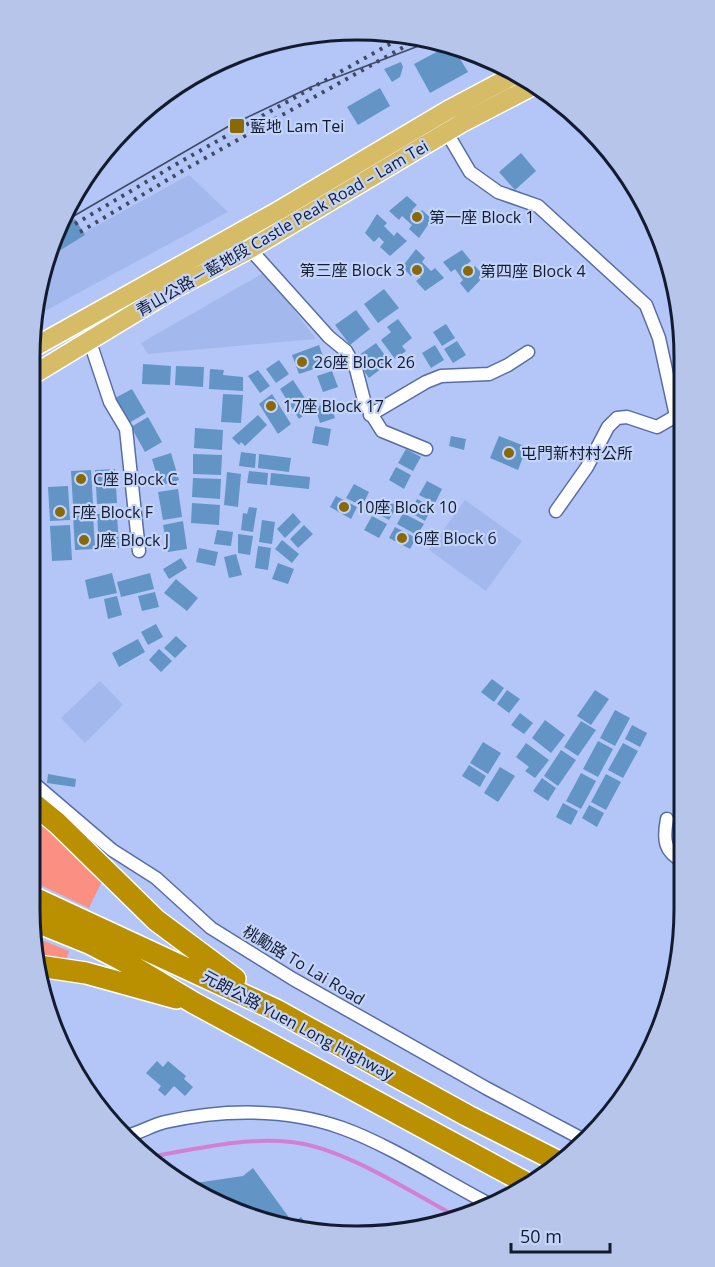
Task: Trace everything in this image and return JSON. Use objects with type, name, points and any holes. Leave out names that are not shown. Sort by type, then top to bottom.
[{"type":"highway","points":[[40,809],[156,920],[276,1010]]},
{"type":"highway","name":"元朗公路 Yuen Long Highway","points":[[40,900],[276,1010],[468,1116],[553,1159]]},
{"type":"highway","name":"元朗公路 Yuen Long Highway","points":[[41,924],[89,943],[194,1003],[522,1181]]},
{"type":"highway","points":[[46,967],[69,970],[194,1003]]},
{"type":"main road","name":"青山公路－藍地段 Castle Peak Road – Lam Tei","points":[[41,343],[220,244],[448,110],[508,78]]},
{"type":"main road","name":"青山公路－藍地段 Castle Peak Road – Lam Tei","points":[[40,370],[176,288],[250,249],[447,133],[527,90]]},
{"type":"street","points":[[447,133],[470,172],[498,192],[538,206],[645,305],[659,338],[674,399]]},
{"type":"street","points":[[250,249],[329,337],[346,351],[356,369],[359,388],[370,415],[382,431],[426,449]]},
{"type":"street","points":[[90,339],[110,402],[126,429],[139,551]]},
{"type":"street","points":[[370,415],[426,382],[441,376],[489,374],[528,352]]},
{"type":"street","points":[[556,511],[586,467],[608,427],[617,418],[627,417],[657,426],[674,421]]},
{"type":"street","name":"桃勵路 To Lai Road","points":[[40,789],[112,850],[156,878],[211,928],[313,991],[579,1137]]},
{"type":"street","points":[[667,819],[663,838],[668,851],[674,855]]},
{"type":"street","points":[[133,1134],[166,1122],[212,1115],[247,1113],[309,1119],[363,1137],[483,1200]]},
{"type":"shaded area","points":[[189,175],[228,212],[44,312],[51,275],[61,245]]},
{"type":"shaded area","points":[[265,272],[316,339],[148,354],[141,343]]},
{"type":"shaded area","points":[[465,500],[522,541],[486,591],[429,550]]},
{"type":"shaded area","points":[[100,681],[123,705],[85,743],[61,718]]},
{"type":"shaded area","points":[[40,819],[103,879],[89,908],[40,885]]},
{"type":"shaded area","points":[[42,940],[69,951],[66,961],[45,959]]},
{"type":"building","points":[[439,51],[459,57],[468,72],[430,93],[414,64]]},
{"type":"building","points":[[401,62],[403,67],[400,77],[392,82],[384,69]]},
{"type":"building","points":[[380,88],[390,106],[358,125],[347,107]]},
{"type":"building","points":[[521,153],[536,171],[515,190],[499,172]]},
{"type":"building","name":"第一座 Block 1","points":[[407,196],[417,205],[412,210],[417,215],[422,210],[432,219],[419,238],[409,229],[412,225],[402,216],[399,220],[389,211]]},
{"type":"building","points":[[377,214],[387,223],[384,226],[394,236],[397,232],[407,241],[390,256],[380,247],[384,242],[379,237],[374,242],[365,233]]},
{"type":"building","points":[[75,219],[85,235],[59,251],[65,236],[71,221]]},
{"type":"building","name":"第三座 Block 3","points":[[416,249],[425,258],[422,262],[431,271],[435,268],[444,278],[425,291],[416,281],[421,277],[416,272],[411,276],[402,267]]},
{"type":"building","name":"第四座 Block 4","points":[[462,250],[471,261],[466,265],[470,270],[475,266],[484,276],[468,293],[460,283],[463,280],[455,269],[451,272],[443,262]]},
{"type":"building","points":[[384,289],[399,308],[378,323],[364,304]]},
{"type":"building","points":[[356,310],[370,329],[350,345],[335,325]]},
{"type":"building","points":[[398,319],[412,338],[402,346],[406,351],[395,359],[381,340],[391,332],[387,327]]},
{"type":"building","points":[[446,324],[455,338],[442,346],[433,332]]},
{"type":"building","points":[[457,341],[466,355],[453,363],[444,349]]},
{"type":"building","points":[[376,343],[390,362],[369,378],[355,358]]},
{"type":"building","points":[[319,345],[326,365],[299,374],[292,355]]},
{"type":"building","points":[[435,345],[444,360],[431,368],[422,353]]},
{"type":"building","points":[[279,360],[289,374],[276,383],[266,369]]},
{"type":"building","points":[[143,364],[171,366],[170,385],[142,384]]},
{"type":"building","points":[[176,366],[204,367],[203,387],[175,385]]},
{"type":"building","points":[[210,369],[224,370],[223,375],[243,377],[243,391],[209,389]]},
{"type":"building","points":[[258,370],[270,386],[260,393],[248,376]]},
{"type":"building","points":[[332,371],[338,387],[323,392],[317,376]]},
{"type":"building","points":[[293,380],[312,409],[299,419],[280,389]]},
{"type":"building","points":[[132,389],[146,413],[129,423],[115,398]]},
{"type":"building","points":[[223,394],[243,395],[241,423],[221,422]]},
{"type":"building","points":[[272,394],[291,424],[278,434],[259,404]]},
{"type":"building","points":[[330,402],[335,418],[320,423],[315,407]]},
{"type":"building","points":[[258,415],[267,425],[245,446],[241,442],[239,445],[232,438]]},
{"type":"building","points":[[148,417],[162,442],[145,452],[131,427]]},
{"type":"building","points":[[315,426],[331,429],[328,446],[312,443]]},
{"type":"building","points":[[195,428],[223,430],[222,450],[194,448]]},
{"type":"building","points":[[451,436],[466,439],[464,450],[449,446]]},
{"type":"building","name":"屯門新村村公所","points":[[499,436],[527,447],[518,470],[490,458]]},
{"type":"building","points":[[406,449],[421,457],[413,471],[398,463]]},
{"type":"building","points":[[241,452],[256,454],[255,468],[239,466]]},
{"type":"building","points":[[171,453],[179,480],[160,486],[152,459]]},
{"type":"building","points":[[193,454],[222,455],[221,475],[193,474]]},
{"type":"building","points":[[259,454],[291,458],[289,472],[258,468]]},
{"type":"building","points":[[396,467],[411,475],[404,489],[389,480]]},
{"type":"building","points":[[115,469],[117,503],[97,504],[95,470]]},
{"type":"building","points":[[91,470],[93,504],[73,505],[71,471]]},
{"type":"building","points":[[249,471],[268,473],[267,485],[247,483]]},
{"type":"building","points":[[227,472],[241,474],[238,507],[224,505]]},
{"type":"building","points":[[271,473],[310,477],[309,489],[270,485]]},
{"type":"building","points":[[193,478],[221,479],[220,499],[192,497]]},
{"type":"building","points":[[427,481],[442,489],[435,503],[419,495]]},
{"type":"building","points":[[354,484],[369,492],[362,506],[346,498]]},
{"type":"building","points":[[68,486],[70,520],[50,521],[48,487]]},
{"type":"building","points":[[178,489],[182,517],[163,520],[158,492]]},
{"type":"building","name":"10座 Block 10","points":[[336,496],[357,507],[351,519],[330,507]]},
{"type":"building","points":[[382,498],[397,506],[389,520],[374,512]]},
{"type":"building","points":[[417,499],[432,507],[425,521],[410,512]]},
{"type":"building","points":[[192,503],[220,505],[219,525],[191,523]]},
{"type":"building","points":[[249,507],[257,508],[253,532],[241,530],[243,513],[247,514]]},
{"type":"building","points":[[117,513],[119,548],[99,549],[97,514]]},
{"type":"building","points":[[293,513],[301,522],[285,538],[277,529]]},
{"type":"building","points":[[403,513],[424,524],[417,535],[397,524]]},
{"type":"building","points":[[93,514],[95,549],[75,550],[73,515]]},
{"type":"building","points":[[372,516],[387,524],[379,538],[364,530]]},
{"type":"building","points":[[262,520],[275,522],[272,544],[259,542]]},
{"type":"building","points":[[183,521],[187,549],[168,552],[163,525]]},
{"type":"building","points":[[70,525],[72,560],[52,561],[50,526]]},
{"type":"building","points":[[304,525],[313,534],[298,548],[290,539]]},
{"type":"building","name":"6座 Block 6","points":[[395,527],[416,538],[410,549],[389,538]]},
{"type":"building","points":[[217,530],[233,532],[231,546],[214,544]]},
{"type":"building","points":[[238,534],[253,536],[250,555],[238,553]]},
{"type":"building","points":[[282,540],[299,554],[292,563],[275,549]]},
{"type":"building","points":[[258,546],[271,548],[268,570],[255,568]]},
{"type":"building","points":[[199,548],[218,552],[215,566],[196,562]]},
{"type":"building","points":[[236,554],[242,575],[229,578],[224,557]]},
{"type":"building","points":[[181,558],[187,568],[169,579],[163,569]]},
{"type":"building","points":[[278,563],[294,569],[288,584],[272,579]]},
{"type":"building","points":[[112,573],[117,593],[89,599],[85,580]]},
{"type":"building","points":[[150,573],[154,589],[121,597],[117,582]]},
{"type":"building","points":[[176,579],[198,598],[187,611],[164,593]]},
{"type":"building","points":[[155,592],[159,607],[142,611],[138,596]]},
{"type":"building","points":[[117,596],[122,615],[108,619],[104,599]]},
{"type":"building","points":[[156,624],[163,637],[148,645],[141,632]]},
{"type":"building","points":[[176,636],[187,646],[175,658],[164,648]]},
{"type":"building","points":[[138,639],[145,652],[119,667],[112,653]]},
{"type":"building","points":[[159,649],[172,661],[161,672],[149,660]]},
{"type":"building","points":[[492,679],[504,688],[494,702],[481,692]]},
{"type":"building","points":[[507,690],[520,699],[509,713],[497,704]]},
{"type":"building","points":[[595,690],[609,699],[591,725],[577,716]]},
{"type":"building","points":[[615,710],[630,718],[615,746],[600,738]]},
{"type":"building","points":[[520,713],[533,723],[524,734],[511,725]]},
{"type":"building","points":[[545,720],[565,735],[551,753],[532,738]]},
{"type":"building","points":[[581,721],[596,730],[578,756],[564,747]]},
{"type":"building","points":[[632,725],[647,733],[640,747],[625,739]]},
{"type":"building","points":[[598,741],[613,749],[598,777],[583,769]]},
{"type":"building","points":[[483,742],[501,753],[488,774],[470,763]]},
{"type":"building","points":[[526,743],[549,760],[535,778],[525,771],[529,767],[516,757]]},
{"type":"building","points":[[623,743],[638,751],[623,778],[608,770]]},
{"type":"building","points":[[561,750],[576,760],[558,786],[544,776]]},
{"type":"building","points":[[469,765],[486,776],[480,787],[462,776]]},
{"type":"building","points":[[500,767],[515,776],[498,802],[484,793]]},
{"type":"building","points":[[581,773],[596,781],[581,809],[566,801]]},
{"type":"building","points":[[48,774],[76,779],[75,787],[47,783]]},
{"type":"building","points":[[606,774],[621,782],[606,810],[591,802]]},
{"type":"building","points":[[542,778],[556,788],[548,801],[533,791]]},
{"type":"building","points":[[563,803],[578,811],[571,825],[556,817]]},
{"type":"building","points":[[589,805],[604,813],[597,827],[582,818]]},
{"type":"building","points":[[157,1061],[163,1067],[168,1061],[186,1076],[184,1079],[193,1087],[185,1096],[174,1086],[165,1096],[158,1090],[161,1086],[146,1073]]},
{"type":"building","points":[[253,1168],[290,1219],[256,1210],[217,1194],[197,1183],[243,1176]]},
{"type":"waterway","points":[[158,1156],[255,1141],[291,1142],[333,1152],[377,1172],[450,1213]]},
{"type":"tram line","points":[[73,216],[229,126],[311,87],[417,47]]},
{"type":"railway","points":[[75,224],[393,42]]},
{"type":"railway","points":[[80,232],[184,170],[408,45]]},
{"type":"place","name":"藍地 Lam Tei","points":[[237,126]]},
{"type":"place","name":"第一座 Block 1","points":[[417,217]]},
{"type":"place","name":"第三座 Block 3","points":[[417,270]]},
{"type":"place","name":"第四座 Block 4","points":[[468,271]]},
{"type":"place","name":"26座 Block 26","points":[[302,362]]},
{"type":"place","name":"17座 Block 17","points":[[271,406]]},
{"type":"place","name":"屯門新村村公所","points":[[509,453]]},
{"type":"place","name":"C座 Block C","points":[[81,479]]},
{"type":"place","name":"10座 Block 10","points":[[344,507]]},
{"type":"place","name":"F座 Block F","points":[[60,512]]},
{"type":"place","name":"6座 Block 6","points":[[402,538]]},
{"type":"place","name":"J座 Block J","points":[[84,540]]}]
